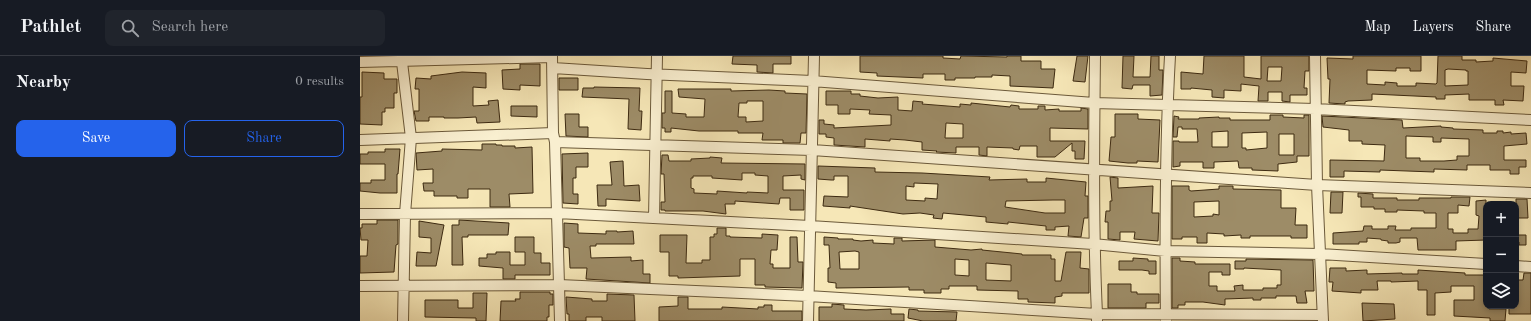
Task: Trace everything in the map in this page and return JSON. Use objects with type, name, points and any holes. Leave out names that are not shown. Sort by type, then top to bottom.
[{"type":"street","points":[[654,218],[657,56]]},
{"type":"street","points":[[808,321],[812,82],[814,56]]},
{"type":"street","points":[[1095,56],[1093,244],[1097,317]]},
{"type":"street","points":[[1166,318],[1165,251],[1167,105],[1170,56]]},
{"type":"street","points":[[360,286],[559,285],[808,296],[1097,317],[1323,318],[1317,185],[1315,56]]},
{"type":"street","points":[[552,60],[560,321]]},
{"type":"street","points":[[360,62],[552,60],[656,74],[812,82],[1094,103],[1315,109],[1531,120]]},
{"type":"street","points":[[402,62],[411,138],[404,214],[403,321]]},
{"type":"street","points":[[360,140],[411,138],[554,138],[656,146],[812,150],[1317,185],[1531,193]]},
{"type":"street","points":[[360,214],[557,213],[810,226],[1093,244],[1165,251],[1320,254],[1483,264]]},
{"type":"street","points":[[1519,266],[1531,267]]},
{"type":"building","points":[[733,56],[791,56],[791,64],[773,64],[773,73],[757,72],[757,65],[732,64]]},
{"type":"building","points":[[860,56],[943,56],[943,58],[960,59],[961,56],[1021,56],[1021,61],[1041,61],[1041,69],[1055,69],[1053,88],[1010,86],[1010,76],[992,75],[992,77],[955,78],[955,80],[945,80],[945,74],[923,74],[923,78],[877,76],[877,73],[860,72]]},
{"type":"building","points":[[1077,56],[1088,56],[1085,82],[1073,81]]},
{"type":"building","points":[[1123,56],[1134,56],[1133,77],[1150,77],[1151,56],[1159,56],[1159,70],[1163,70],[1162,95],[1150,96],[1150,85],[1133,85],[1132,89],[1122,88]]},
{"type":"building","points":[[1204,56],[1244,56],[1244,77],[1261,79],[1261,56],[1309,56],[1309,71],[1305,71],[1304,88],[1307,88],[1307,95],[1290,95],[1290,102],[1282,101],[1282,92],[1268,92],[1268,101],[1258,101],[1259,86],[1241,84],[1241,91],[1224,90],[1224,98],[1212,97],[1212,90],[1191,88],[1181,89],[1181,72],[1203,74]],"holes":[[[1268,67],[1282,67],[1281,81],[1267,81]]]},
{"type":"building","points":[[1353,56],[1421,56],[1421,71],[1410,71],[1410,68],[1396,68],[1396,71],[1367,70],[1367,84],[1385,85],[1385,82],[1397,83],[1397,86],[1416,86],[1416,83],[1436,84],[1438,56],[1462,56],[1462,60],[1476,60],[1476,62],[1493,61],[1493,58],[1527,61],[1526,73],[1511,72],[1511,86],[1524,86],[1523,101],[1503,100],[1504,105],[1495,105],[1495,100],[1469,100],[1469,94],[1445,95],[1445,99],[1436,99],[1436,97],[1372,94],[1372,100],[1348,101],[1345,102],[1345,104],[1329,103],[1330,79],[1328,79],[1327,58],[1353,59]],"holes":[[[1445,70],[1468,71],[1468,85],[1445,86]]]},
{"type":"building","points":[[520,64],[540,64],[540,86],[520,85],[520,90],[503,89],[502,70],[520,69]]},
{"type":"building","points":[[362,72],[384,73],[384,79],[397,79],[397,93],[394,93],[394,108],[385,108],[385,112],[382,112],[382,125],[360,124]]},
{"type":"building","points":[[462,72],[486,73],[486,88],[473,87],[473,106],[489,105],[488,101],[498,100],[500,122],[477,123],[476,117],[429,117],[429,121],[416,121],[414,111],[419,111],[419,89],[415,89],[416,78],[431,79],[431,76]]},
{"type":"building","points":[[559,78],[578,78],[578,90],[559,90]]},
{"type":"building","points":[[583,88],[640,88],[639,111],[642,111],[641,130],[628,129],[629,99],[582,97]]},
{"type":"building","points":[[678,89],[731,89],[731,91],[769,90],[785,91],[785,93],[807,94],[806,133],[801,133],[800,143],[783,143],[783,140],[762,140],[763,133],[738,133],[738,131],[699,131],[671,128],[671,132],[665,132],[665,128],[662,128],[662,113],[665,113],[665,91],[672,91],[672,113],[686,114],[686,117],[704,117],[705,99],[679,97]],"holes":[[[747,101],[763,101],[763,121],[746,122],[746,117],[738,117],[739,103],[747,103]]]},
{"type":"building","points":[[826,91],[851,91],[851,94],[860,94],[860,96],[878,98],[898,97],[898,110],[912,111],[913,101],[923,102],[922,104],[960,107],[960,104],[971,105],[971,103],[1010,107],[1011,105],[1019,106],[1019,109],[1038,109],[1038,106],[1045,106],[1045,110],[1059,109],[1059,111],[1081,111],[1081,108],[1088,109],[1088,129],[1050,128],[1050,141],[1085,141],[1084,159],[1075,159],[1075,151],[1072,151],[1072,143],[1055,157],[1037,157],[1037,146],[1020,146],[1019,150],[1013,148],[987,147],[987,156],[979,155],[979,147],[956,147],[956,153],[936,152],[937,151],[922,150],[922,142],[905,140],[890,139],[890,141],[865,139],[865,147],[834,145],[834,138],[826,137],[826,134],[819,134],[819,120],[824,120],[824,124],[834,125],[834,128],[891,125],[891,115],[869,114],[870,110],[850,109],[850,114],[838,114],[838,105],[826,105]],"holes":[[[946,123],[963,124],[963,138],[945,138]]]},
{"type":"building","points":[[511,106],[537,106],[537,117],[511,116]]},
{"type":"building","points":[[565,114],[579,114],[579,127],[588,127],[588,137],[566,136]]},
{"type":"building","points":[[1115,114],[1138,114],[1138,119],[1160,120],[1158,162],[1137,161],[1137,163],[1128,163],[1109,161],[1111,137],[1115,137]]},
{"type":"building","points":[[1270,115],[1304,118],[1304,115],[1309,115],[1309,156],[1297,156],[1297,162],[1278,164],[1278,171],[1239,168],[1238,161],[1214,162],[1214,168],[1203,168],[1203,162],[1180,162],[1180,166],[1173,167],[1173,141],[1198,142],[1197,129],[1182,129],[1182,127],[1178,127],[1177,137],[1173,137],[1174,116],[1179,117],[1178,119],[1219,117],[1230,118],[1230,120],[1270,120]],"holes":[[[1228,131],[1228,147],[1212,147],[1212,132]],[[1267,132],[1267,148],[1246,150],[1246,148],[1242,148],[1242,133]],[[1279,134],[1294,134],[1294,155],[1279,155]]]},
{"type":"building","points":[[1322,116],[1402,120],[1403,128],[1441,126],[1453,129],[1483,130],[1483,133],[1497,133],[1497,131],[1503,131],[1503,133],[1511,132],[1511,134],[1526,133],[1527,144],[1504,146],[1504,160],[1526,160],[1526,167],[1519,167],[1519,174],[1510,174],[1510,170],[1490,170],[1490,165],[1467,165],[1467,170],[1434,169],[1434,172],[1380,170],[1380,172],[1344,171],[1344,177],[1330,177],[1330,160],[1384,161],[1385,145],[1362,144],[1362,141],[1349,141],[1349,130],[1323,127]],"holes":[[[1406,136],[1433,137],[1433,142],[1441,142],[1441,138],[1469,139],[1469,156],[1457,156],[1457,160],[1444,161],[1420,161],[1420,158],[1406,158]]]},
{"type":"building","points":[[482,144],[515,146],[515,148],[532,147],[533,193],[509,194],[510,207],[490,207],[490,189],[468,189],[468,198],[457,198],[457,196],[434,196],[434,191],[424,191],[423,183],[433,183],[433,169],[417,170],[416,153],[442,151],[442,149],[482,150]]},
{"type":"building","points":[[385,149],[400,149],[397,174],[397,193],[360,191],[360,183],[371,183],[371,180],[385,180],[385,164],[360,164],[360,154],[368,154],[368,152],[385,152]]},
{"type":"building","points":[[588,153],[588,167],[576,167],[576,178],[573,178],[573,194],[578,194],[578,204],[563,203],[562,154]]},
{"type":"building","points":[[662,155],[668,155],[669,161],[691,161],[691,159],[710,157],[722,158],[721,163],[805,164],[805,180],[801,179],[801,175],[783,176],[783,190],[804,190],[804,210],[790,210],[790,198],[780,198],[779,204],[735,201],[735,204],[725,204],[726,214],[703,211],[661,210],[661,202],[665,202],[664,174],[661,174]],"holes":[[[742,173],[755,173],[755,175],[768,176],[768,193],[717,191],[717,194],[694,193],[694,189],[691,188],[691,178],[693,178],[693,176],[712,176],[712,178],[742,180]]]},
{"type":"building","points":[[623,161],[624,186],[639,185],[640,201],[606,199],[606,206],[598,206],[597,185],[612,185],[610,162]]},
{"type":"building","points":[[818,166],[875,168],[875,172],[990,177],[989,180],[1027,179],[1027,182],[1046,182],[1046,178],[1086,182],[1085,196],[1088,196],[1088,218],[1084,218],[1081,237],[1068,236],[1069,226],[1055,227],[1055,230],[1046,230],[1046,226],[1008,222],[1008,224],[986,222],[986,217],[943,213],[942,219],[933,218],[934,215],[920,213],[903,214],[850,206],[850,208],[823,206],[824,196],[848,197],[848,176],[834,176],[834,180],[818,179]],"holes":[[[914,183],[938,184],[937,199],[925,198],[925,201],[906,200],[906,186],[914,187]],[[1065,200],[1065,213],[1045,213],[1005,207],[1006,201]]]},
{"type":"building","points":[[1110,177],[1118,178],[1118,188],[1153,186],[1152,213],[1159,213],[1158,241],[1134,239],[1135,232],[1120,232],[1120,240],[1108,239],[1108,222],[1105,222],[1106,211],[1110,211],[1110,201],[1112,201]]},
{"type":"building","points":[[1172,186],[1189,186],[1189,190],[1191,191],[1219,189],[1219,186],[1233,186],[1233,189],[1281,190],[1281,208],[1296,208],[1295,225],[1307,225],[1307,238],[1291,238],[1291,236],[1250,236],[1250,238],[1241,238],[1241,235],[1224,236],[1224,234],[1207,233],[1207,243],[1197,243],[1197,237],[1172,239]],"holes":[[[1219,201],[1219,215],[1213,214],[1213,216],[1194,217],[1194,202]]]},
{"type":"building","points":[[1331,192],[1343,192],[1342,213],[1330,213]]},
{"type":"building","points":[[1358,193],[1373,194],[1373,198],[1397,198],[1397,200],[1470,197],[1469,206],[1458,205],[1458,213],[1448,213],[1448,229],[1453,229],[1453,233],[1468,233],[1468,229],[1478,229],[1479,216],[1476,215],[1476,201],[1486,200],[1483,201],[1483,240],[1456,241],[1456,250],[1418,250],[1417,238],[1400,238],[1400,242],[1388,243],[1388,241],[1381,239],[1367,238],[1367,242],[1359,242],[1359,244],[1333,244],[1333,233],[1363,231],[1364,226],[1372,226],[1372,229],[1388,229],[1388,226],[1396,226],[1395,230],[1411,230],[1411,228],[1436,228],[1436,213],[1397,210],[1397,212],[1385,212],[1385,209],[1361,207],[1361,197],[1358,197]]},
{"type":"building","points":[[1516,199],[1527,199],[1528,218],[1519,218],[1519,201],[1516,201]]},
{"type":"building","points":[[377,220],[398,220],[398,244],[396,245],[394,272],[360,273],[360,256],[367,256],[368,240],[361,240],[360,228],[362,228],[362,224],[377,224]]},
{"type":"building","points":[[459,220],[509,223],[508,235],[468,235],[468,237],[462,237],[463,265],[452,265],[452,225],[459,225]]},
{"type":"building","points":[[419,221],[444,225],[436,266],[416,266],[417,252],[431,253],[431,238],[419,237]]},
{"type":"building","points":[[564,223],[578,224],[578,233],[606,234],[606,231],[633,231],[634,244],[596,244],[596,246],[590,246],[591,258],[631,257],[631,261],[643,260],[643,274],[650,274],[650,283],[586,279],[587,268],[570,268],[569,248],[564,247]]},
{"type":"building","points":[[717,228],[726,228],[726,236],[730,237],[762,238],[762,234],[778,235],[777,250],[771,250],[770,264],[773,264],[773,268],[790,268],[790,237],[797,237],[798,262],[803,262],[802,288],[765,287],[765,285],[755,285],[755,259],[740,259],[740,276],[678,278],[678,276],[669,276],[669,252],[660,252],[660,235],[687,235],[686,263],[702,263],[702,260],[710,260],[710,237],[714,237],[714,234],[717,234]]},
{"type":"building","points":[[1519,235],[1526,235],[1526,245],[1519,245]]},
{"type":"building","points":[[515,237],[534,237],[534,253],[541,253],[541,263],[550,263],[550,275],[515,275],[515,279],[503,279],[503,268],[479,266],[479,258],[487,258],[487,254],[496,254],[496,252],[510,252],[510,265],[525,265],[525,252],[515,252]]},
{"type":"building","points":[[824,237],[861,241],[873,240],[873,243],[894,244],[894,238],[902,238],[902,241],[935,240],[935,247],[971,250],[982,249],[1022,255],[1051,255],[1051,259],[1055,259],[1055,281],[1061,281],[1066,252],[1081,252],[1080,268],[1089,269],[1089,293],[1062,293],[1062,296],[1055,297],[1055,303],[1028,302],[1028,299],[1018,299],[1018,291],[977,290],[977,286],[949,286],[949,289],[941,289],[941,293],[924,293],[924,290],[909,290],[909,287],[836,288],[836,283],[828,282],[828,268],[830,268],[829,245],[824,245]],"holes":[[[839,252],[859,252],[859,269],[840,269]],[[955,259],[969,260],[969,276],[955,275]],[[986,263],[1011,265],[1011,281],[986,280]]]},
{"type":"building","points":[[1133,258],[1156,261],[1156,274],[1149,274],[1149,271],[1142,270],[1119,270],[1119,261],[1133,261]]},
{"type":"building","points":[[1172,258],[1180,258],[1180,261],[1195,262],[1195,264],[1230,264],[1230,275],[1222,275],[1222,272],[1209,272],[1209,286],[1217,286],[1217,291],[1235,291],[1234,286],[1243,285],[1243,290],[1263,290],[1263,288],[1277,288],[1277,285],[1281,285],[1281,270],[1235,269],[1235,261],[1246,261],[1246,259],[1313,260],[1314,291],[1305,291],[1307,303],[1297,303],[1296,296],[1276,296],[1276,298],[1261,298],[1261,300],[1253,300],[1253,298],[1225,299],[1225,305],[1203,302],[1185,302],[1185,305],[1178,305],[1178,308],[1172,308]]},
{"type":"building","points":[[1330,268],[1346,268],[1346,271],[1367,270],[1367,274],[1418,274],[1418,270],[1465,273],[1465,275],[1483,275],[1483,309],[1506,309],[1505,321],[1490,321],[1490,318],[1454,316],[1454,300],[1474,300],[1474,286],[1451,286],[1451,292],[1435,293],[1435,315],[1427,315],[1427,290],[1418,290],[1418,281],[1377,281],[1378,290],[1361,290],[1361,293],[1332,291],[1333,282],[1329,282]]},
{"type":"building","points":[[1524,273],[1531,273],[1531,314],[1509,314],[1509,309],[1519,309],[1519,280],[1523,280]]},
{"type":"building","points":[[1108,284],[1131,284],[1131,292],[1137,292],[1137,294],[1159,294],[1159,303],[1146,303],[1146,308],[1108,308]]},
{"type":"building","points":[[520,292],[550,292],[550,294],[553,294],[553,305],[549,305],[549,317],[547,317],[547,321],[500,321],[501,301],[516,301],[515,299],[520,299]]},
{"type":"building","points":[[473,293],[487,293],[486,321],[476,321],[476,318],[425,317],[425,300],[458,300],[458,308],[473,308]]},
{"type":"building","points":[[607,294],[634,295],[635,321],[602,321],[602,317],[586,317],[586,321],[569,321],[566,297],[592,299],[592,301],[607,301]]},
{"type":"building","points":[[678,297],[688,297],[688,309],[722,309],[722,307],[758,309],[758,307],[764,307],[764,305],[772,305],[772,311],[802,311],[802,321],[659,321],[659,307],[678,306]]},
{"type":"building","points":[[1362,303],[1394,304],[1395,319],[1363,321]]},
{"type":"building","points":[[832,304],[844,305],[844,309],[891,309],[891,314],[904,314],[904,321],[819,321],[819,307],[832,307]]},
{"type":"building","points":[[909,309],[918,311],[957,312],[956,321],[923,321],[908,318]]}]
